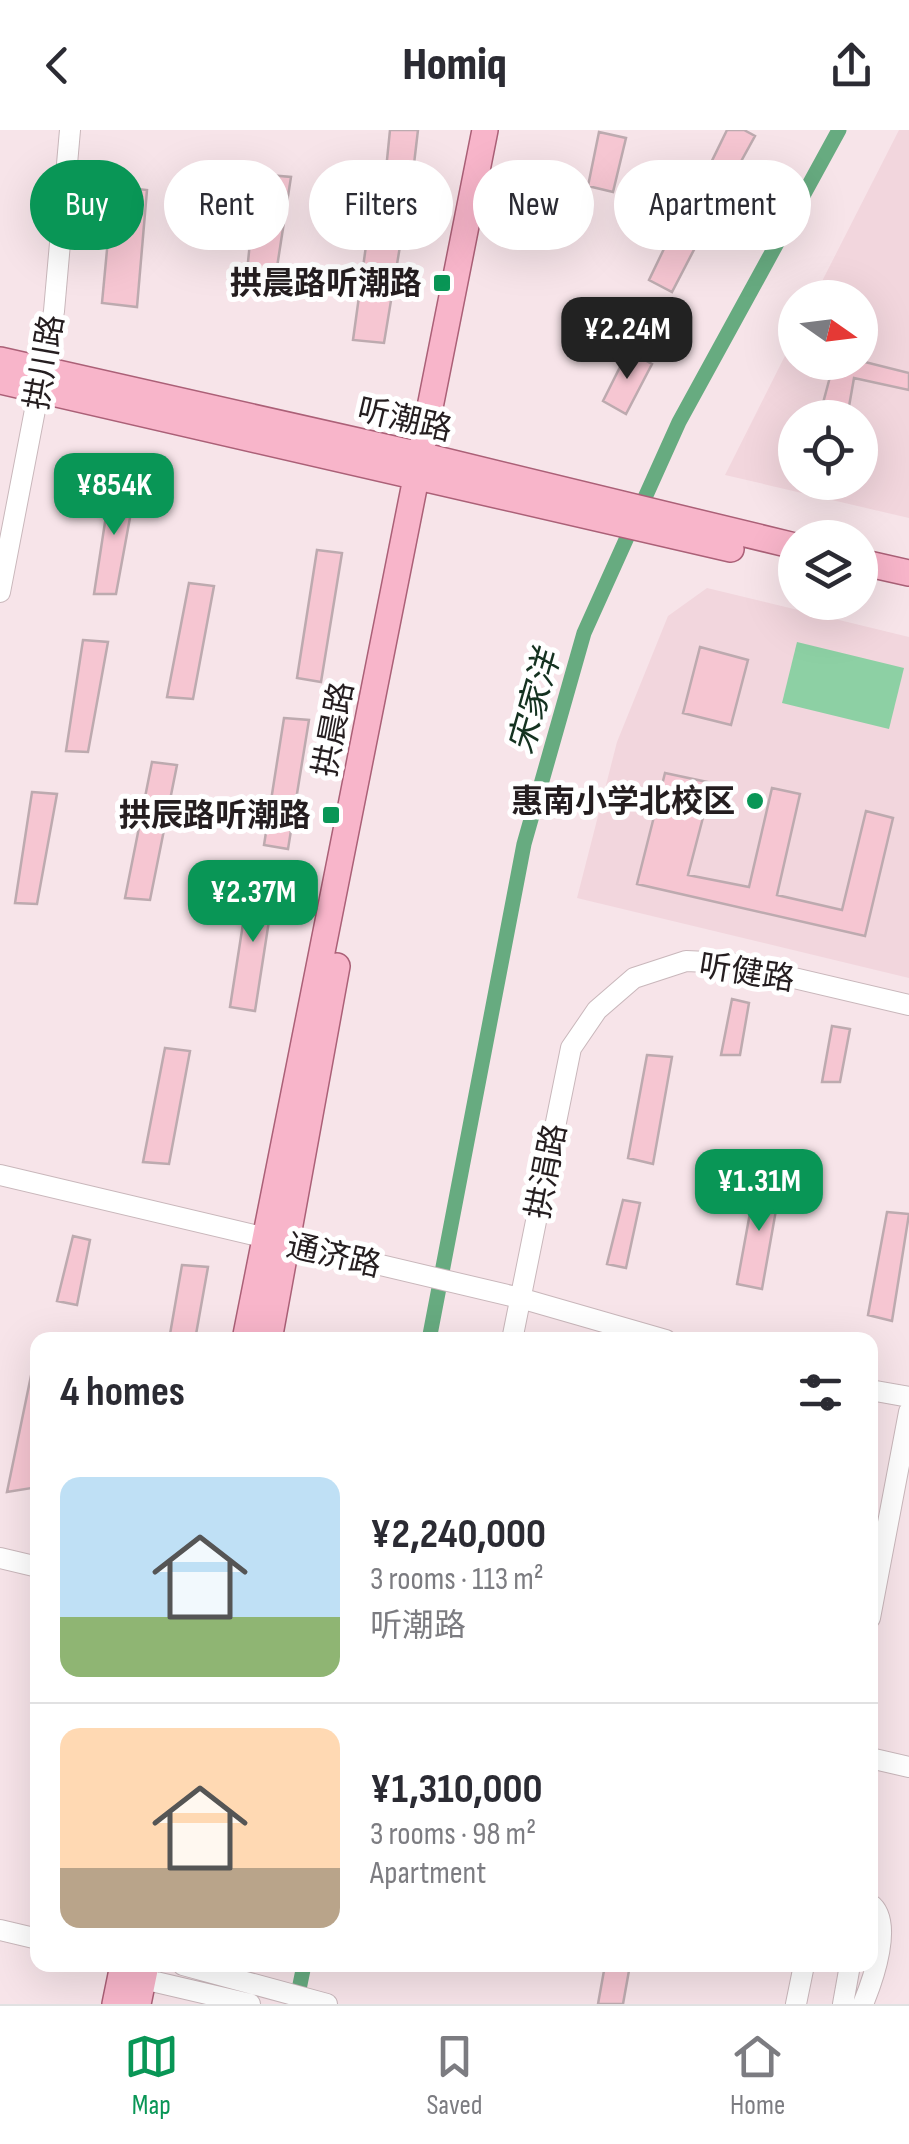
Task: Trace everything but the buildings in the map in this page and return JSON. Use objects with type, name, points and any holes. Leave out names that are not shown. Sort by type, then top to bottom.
[{"type":"main road","name":"拱晨路","points":[[247,1332],[275,1241],[425,468],[484,130]]},
{"type":"main road","name":"拱晨路","points":[[425,468],[498,130]]},
{"type":"main road","name":"听潮路","points":[[0,360],[41,380],[688,530],[778,558]]},
{"type":"main road","name":"听潮路","points":[[0,381],[41,380]]},
{"type":"main road","name":"听潮路","points":[[688,530],[778,543]]},
{"type":"main road","points":[[878,566],[909,573]]},
{"type":"main road","points":[[878,581],[909,588]]},
{"type":"main road","name":"拱晨路","points":[[269,1332],[275,1241]]},
{"type":"main road","points":[[116,2004],[135,1976]]},
{"type":"street","name":"拱川路","points":[[0,592],[54,311],[70,130]]},
{"type":"street","name":"听健路","points":[[597,1010],[634,978],[686,961],[730,963],[909,1006]]},
{"type":"street","name":"拱涓路","points":[[514,1332],[570,1048],[597,1010]]},
{"type":"street","name":"通济路","points":[[0,1176],[520,1298],[638,1332]]},
{"type":"street","points":[[878,1391],[909,1397]]},
{"type":"street","points":[[878,1576],[909,1412]]},
{"type":"street","points":[[0,1558],[30,1565]]},
{"type":"street","points":[[878,1760],[909,1766]]},
{"type":"street","points":[[878,1912],[883,1924],[878,1950]]},
{"type":"street","points":[[0,1930],[30,1937]]},
{"type":"street","points":[[197,1972],[242,1995]]},
{"type":"street","points":[[796,2004],[803,1972]]},
{"type":"street","points":[[843,2004],[849,1972]]},
{"type":"street","points":[[863,2004],[874,1972]]},
{"type":"street","points":[[135,1976],[242,1995],[327,2004]]},
{"type":"shaded area","points":[[899,130],[909,130],[909,518],[832,500],[878,500],[878,400],[778,400],[778,487],[725,475],[778,370],[778,380],[878,380],[878,280],[823,280]]},
{"type":"shaded area","name":"惠南小学北校区","points":[[707,588],[778,605],[778,620],[839,620],[909,637],[909,978],[577,898],[617,742],[668,616]]},
{"type":"green space","points":[[797,642],[904,668],[889,729],[782,703]]},
{"type":"waterway","name":"宋家洋","points":[[431,1332],[524,844],[584,633],[679,422],[839,130]]},
{"type":"waterway","name":"宋家洋","points":[[296,2004],[303,1972]]},
{"type":"place","name":"拱晨路听潮路","points":[[442,283]]},
{"type":"place","name":"惠南小学北校区","points":[[755,801]]},
{"type":"place","name":"拱辰路听潮路","points":[[331,815]]}]
